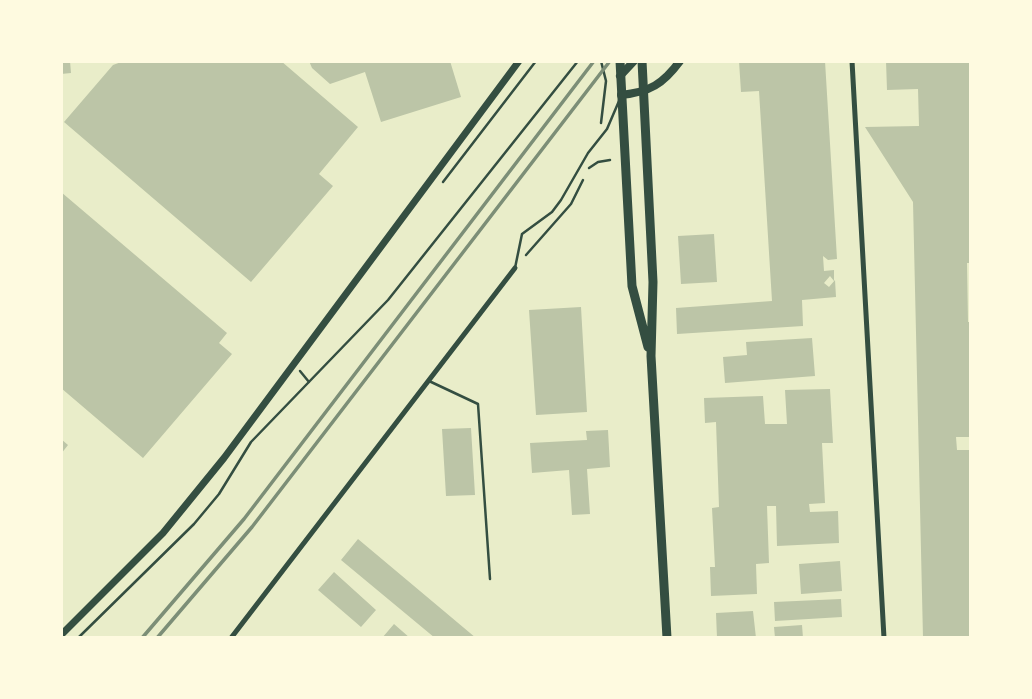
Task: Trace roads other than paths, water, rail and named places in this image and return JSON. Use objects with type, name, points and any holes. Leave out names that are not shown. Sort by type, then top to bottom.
[{"type":"main road","points":[[620,61],[632,286],[651,356]]},
{"type":"main road","points":[[620,76],[634,61]]},
{"type":"main road","points":[[642,61],[653,282],[651,356],[667,638]]},
{"type":"main road","points":[[621,95],[644,92],[664,83],[680,61]]},
{"type":"street","points":[[61,635],[163,533],[224,458],[520,61]]},
{"type":"street","points":[[852,61],[884,638]]},
{"type":"street","points":[[231,638],[515,268]]},
{"type":"lane","points":[[515,268],[522,234],[552,212],[604,132],[621,95]]},
{"type":"lane","points":[[429,381],[478,404],[490,579]]},
{"type":"railway","points":[[142,638],[244,519],[594,61]]},
{"type":"railway","points":[[157,638],[252,527],[610,61]]}]
